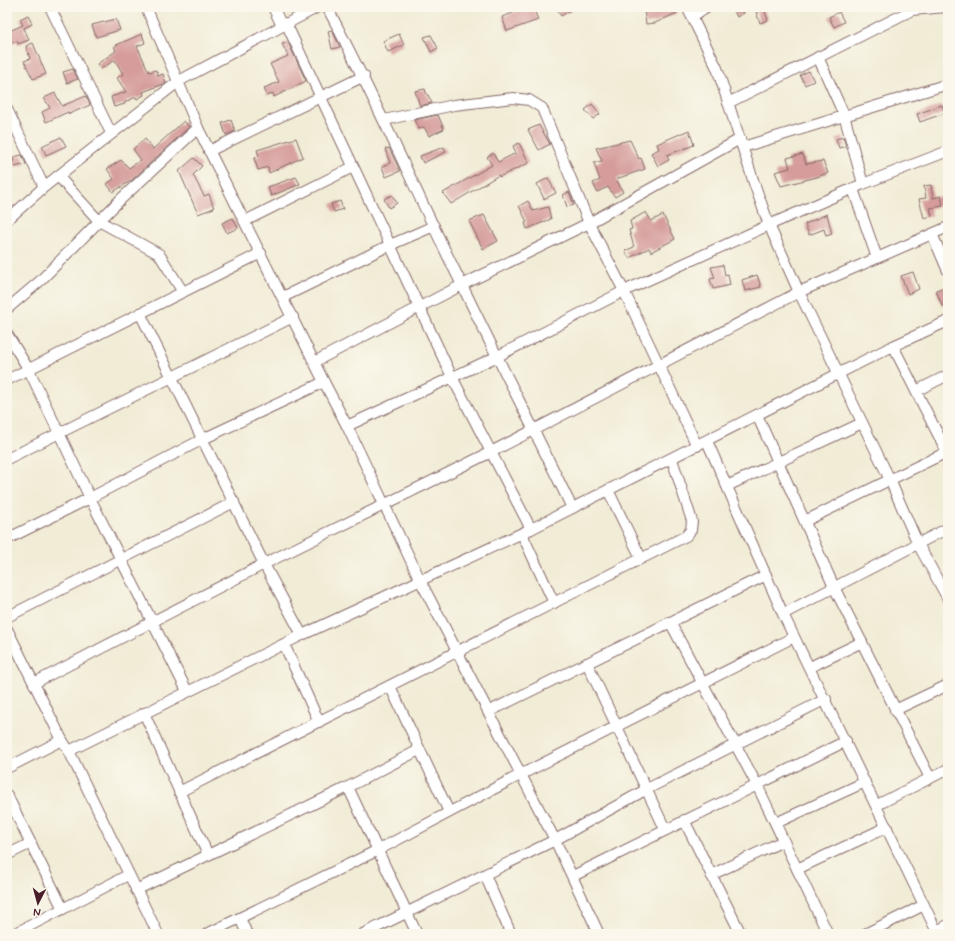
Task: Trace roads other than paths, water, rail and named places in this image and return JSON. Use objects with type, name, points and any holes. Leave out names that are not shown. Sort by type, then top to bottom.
[{"type":"street","points":[[50,7],[111,134]]},
{"type":"street","points":[[146,7],[198,128],[347,426],[421,582],[555,840],[599,934]]},
{"type":"street","points":[[273,7],[284,25],[320,97],[452,377],[491,452],[526,532],[554,603]]},
{"type":"street","points":[[7,220],[44,187],[179,81],[318,7]]},
{"type":"street","points":[[328,7],[364,76],[462,285],[572,508]]},
{"type":"street","points":[[687,7],[717,68],[769,225],[799,292],[890,480],[918,544],[948,598]]},
{"type":"street","points":[[692,17],[706,7]]},
{"type":"street","points":[[728,102],[912,10],[946,7]]},
{"type":"street","points":[[818,57],[844,115],[863,184]]},
{"type":"street","points":[[209,150],[364,76]]},
{"type":"street","points":[[314,362],[462,285],[588,223],[741,143],[844,115],[948,84]]},
{"type":"street","points":[[384,120],[454,105],[513,98],[529,100],[542,108],[588,223],[624,292],[697,446]]},
{"type":"street","points":[[7,109],[44,187]]},
{"type":"street","points":[[7,309],[40,281],[99,221],[198,128]]},
{"type":"street","points":[[347,426],[498,356],[624,292],[769,225],[863,184],[948,151]]},
{"type":"street","points":[[245,221],[353,167]]},
{"type":"street","points":[[58,176],[99,221],[159,254],[183,292]]},
{"type":"street","points":[[853,189],[877,258]]},
{"type":"street","points":[[283,297],[390,245],[434,226]]},
{"type":"street","points":[[34,683],[264,564],[491,452],[799,292],[948,227]]},
{"type":"street","points":[[932,234],[948,271]]},
{"type":"street","points":[[7,380],[261,253]]},
{"type":"street","points":[[140,313],[264,564],[302,635]]},
{"type":"street","points":[[7,459],[293,317]]},
{"type":"street","points":[[69,751],[302,635],[421,582],[526,532],[893,346],[948,321]]},
{"type":"street","points":[[7,334],[29,370],[90,498],[187,691]]},
{"type":"street","points":[[805,521],[948,453],[893,346]]},
{"type":"street","points":[[916,391],[948,375]]},
{"type":"street","points":[[7,539],[203,439],[324,382]]},
{"type":"street","points":[[757,415],[834,587],[930,778]]},
{"type":"street","points":[[727,486],[862,423]]},
{"type":"street","points":[[707,441],[783,614],[826,699],[937,932],[948,925]]},
{"type":"street","points":[[179,792],[457,653],[686,536],[691,530],[692,522],[672,459]]},
{"type":"street","points":[[608,490],[641,558]]},
{"type":"street","points":[[7,617],[234,502]]},
{"type":"street","points":[[783,614],[948,528]]},
{"type":"street","points":[[488,712],[766,575]]},
{"type":"street","points":[[670,622],[736,743],[776,823],[828,934]]},
{"type":"street","points":[[7,629],[62,740],[69,751],[158,934]]},
{"type":"street","points":[[207,934],[378,850],[520,775],[794,637]]},
{"type":"street","points":[[810,667],[862,642]]},
{"type":"street","points":[[284,644],[319,722]]},
{"type":"street","points":[[587,663],[647,789],[664,830]]},
{"type":"street","points":[[895,710],[948,685]]},
{"type":"street","points":[[390,686],[449,812]]},
{"type":"street","points":[[363,934],[555,840],[647,789],[826,699]]},
{"type":"street","points":[[144,713],[208,855]]},
{"type":"street","points":[[7,768],[62,740]]},
{"type":"street","points":[[573,876],[846,741]]},
{"type":"street","points":[[136,890],[348,787],[419,750]]},
{"type":"street","points":[[877,805],[948,769]]},
{"type":"street","points":[[776,823],[865,782]]},
{"type":"street","points":[[348,787],[417,934]]},
{"type":"street","points":[[7,795],[63,909]]},
{"type":"street","points":[[684,820],[740,934]]},
{"type":"street","points":[[797,869],[887,827]]},
{"type":"street","points":[[711,875],[783,840]]},
{"type":"street","points":[[7,855],[31,843]]},
{"type":"street","points":[[15,934],[128,875]]},
{"type":"street","points":[[485,875],[511,934]]},
{"type":"street","points":[[865,934],[924,905]]},
{"type":"street","points":[[240,918],[247,934]]}]
